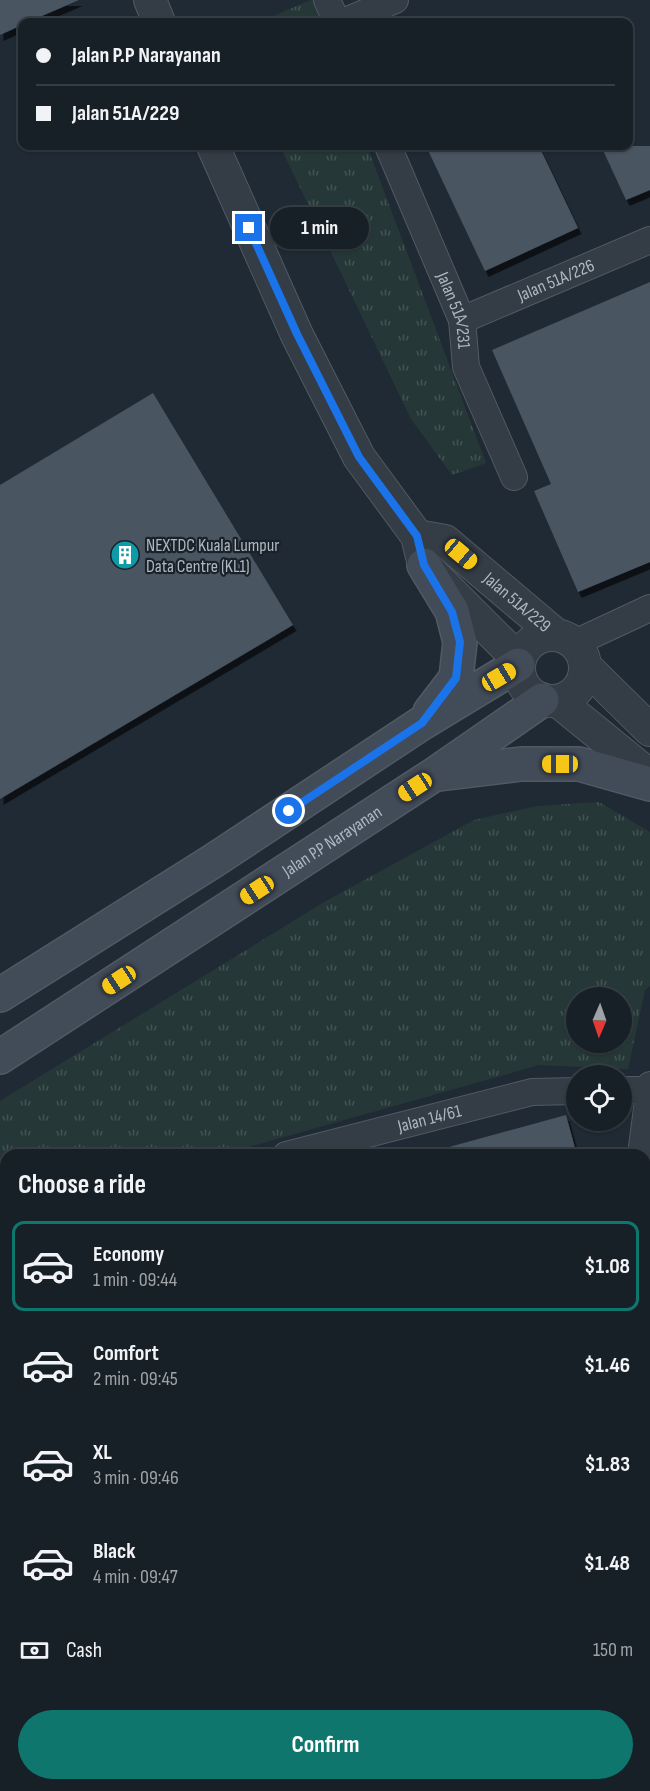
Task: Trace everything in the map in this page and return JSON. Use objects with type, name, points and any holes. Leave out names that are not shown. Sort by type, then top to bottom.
[{"type":"main road","points":[[421,551],[452,612],[460,642],[456,678],[422,723]]},
{"type":"main road","points":[[0,995],[213,861],[422,723],[519,663]]},
{"type":"main road","name":"Jalan P.P Narayanan","points":[[0,1057],[550,700]]},
{"type":"main road","points":[[435,774],[521,764],[579,764],[650,784]]},
{"type":"street","points":[[150,0],[157,18]]},
{"type":"street","points":[[327,0],[335,18]]},
{"type":"street","points":[[352,18],[395,0]]},
{"type":"street","name":"Jalan 51A/229","points":[[215,150],[297,334],[359,457],[421,551],[519,663]]},
{"type":"street","name":"Jalan 51A/231","points":[[390,150],[462,320],[466,367],[514,477]]},
{"type":"street","name":"Jalan 51A/226","points":[[462,320],[650,240]]},
{"type":"street","name":"Jalan 51A/229","points":[[421,551],[445,541],[572,648],[650,730]]},
{"type":"street","points":[[572,648],[650,608]]},
{"type":"street","points":[[550,700],[569,696],[578,689],[584,678],[572,648],[543,635],[532,640],[524,649],[519,663],[524,686],[531,694],[550,700],[650,776]]},
{"type":"street","points":[[632,1089],[650,1087],[642,1149]]},
{"type":"street","name":"Jalan 14/61","points":[[309,1149],[532,1092],[566,1091]]},
{"type":"green space","points":[[314,0],[321,18],[269,18]]},
{"type":"green space","points":[[282,150],[369,150],[486,463],[452,475],[411,419]]},
{"type":"green space","points":[[599,802],[650,832],[650,986],[645,990],[632,1050],[632,987],[566,987],[566,1053],[631,1053],[629,1065],[539,1065],[241,1149],[0,1149],[0,1101],[326,901],[474,820],[537,806]]},
{"type":"building","points":[[0,0],[79,0],[37,18],[18,18],[18,27],[0,35]]},
{"type":"building","points":[[633,146],[650,146],[650,190],[626,200],[603,150],[633,150]]},
{"type":"building","points":[[428,150],[541,150],[578,228],[485,271]]},
{"type":"building","points":[[650,282],[650,562],[578,592],[534,491],[551,484],[492,350]]},
{"type":"building","name":"NEXTDC Kuala Lumpur Data Centre (KL1)","points":[[153,393],[293,625],[0,799],[0,485]]},
{"type":"building","points":[[566,1115],[566,1131],[570,1131],[575,1149],[449,1149],[449,1147]]},
{"type":"place","name":"NEXTDC Kuala Lumpur Data Centre (KL1)","points":[[125,555]]},
{"type":"route","points":[[249,228],[297,334],[359,457],[417,536],[424,565],[452,612],[460,642],[456,678],[422,723],[289,811]]}]
